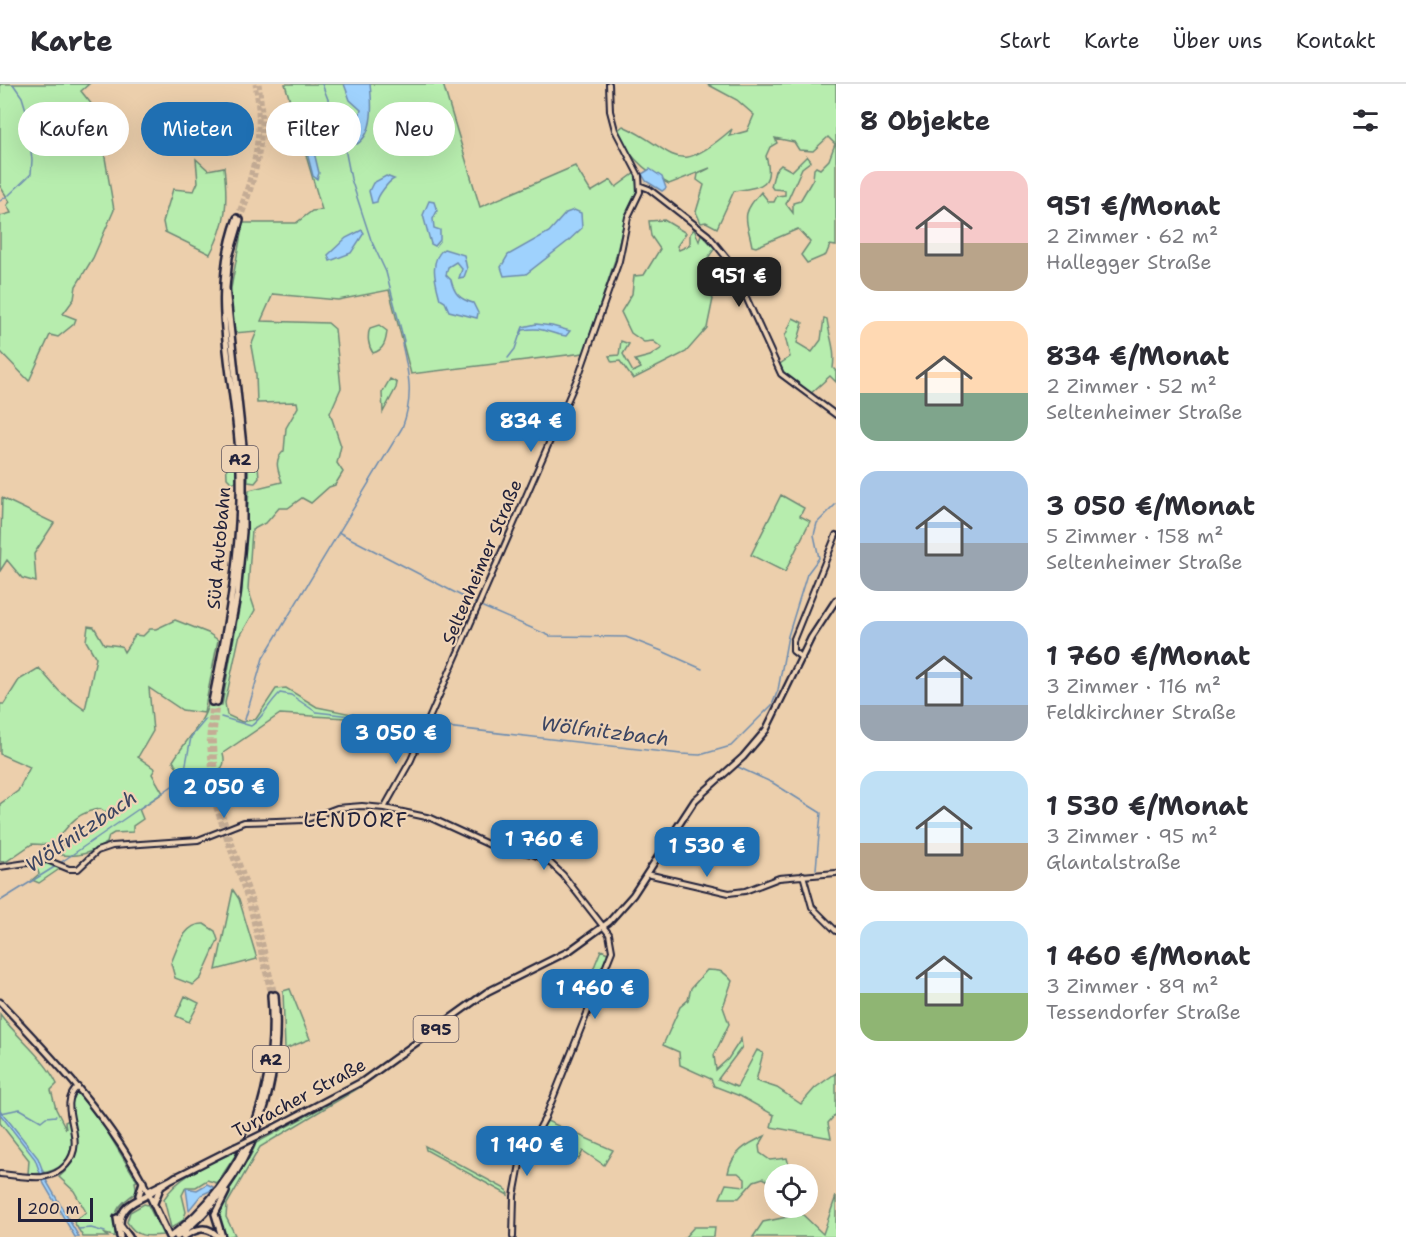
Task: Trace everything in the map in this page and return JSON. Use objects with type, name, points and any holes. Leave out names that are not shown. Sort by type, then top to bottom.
[{"type":"highway","name":"Süd Autobahn","points":[[215,702],[237,594],[243,532],[243,440],[226,288],[229,257],[238,219]]},
{"type":"highway","name":"A2","points":[[170,1237],[192,1219],[218,1191],[251,1134],[262,1104],[271,1059],[273,995],[277,1041],[271,1083],[260,1123],[236,1172],[210,1206],[177,1237]]},
{"type":"highway","points":[[220,1237],[215,1211],[236,1172]]},
{"type":"highway","points":[[140,1197],[144,1183]]},
{"type":"highway","points":[[154,1204],[157,1187]]},
{"type":"highway","points":[[129,1237],[122,1228],[121,1215],[126,1208],[148,1192],[170,1237]]},
{"type":"highway","points":[[140,1197],[154,1204]]},
{"type":"highway","points":[[120,1237],[118,1212],[124,1204],[140,1197]]},
{"type":"highway","points":[[183,1237],[202,1228],[220,1237]]},
{"type":"main road","name":"Turracher Straße","points":[[148,1192],[363,1081],[487,992],[569,951],[603,927],[627,902],[694,800],[743,757],[766,730],[819,624],[836,600]]},
{"type":"main road","points":[[0,1002],[78,1087],[126,1152],[148,1192]]},
{"type":"main road","points":[[144,1183],[157,1187]]},
{"type":"street","points":[[609,84],[610,111],[615,130],[639,177],[641,186],[678,212],[714,243],[730,262],[741,283],[777,369],[791,384],[836,415]]},
{"type":"street","name":"Seltenheimer Straße","points":[[384,808],[411,760],[580,372],[599,323],[619,261],[628,217],[641,186]]},
{"type":"street","points":[[802,658],[793,651],[793,641],[836,535]]},
{"type":"street","points":[[0,867],[48,860],[78,869],[96,852],[112,846],[198,840],[244,822],[304,820],[337,808],[362,806],[431,818],[492,846],[532,854],[547,860],[563,875],[612,940],[610,958],[545,1118],[520,1164],[514,1197],[513,1237]]},
{"type":"street","points":[[647,873],[729,893],[746,891],[779,878],[836,873]]},
{"type":"street","points":[[803,875],[812,908],[836,931]]},
{"type":"street","points":[[0,1174],[37,1177],[50,1175],[65,1167],[75,1148],[75,1132],[69,1104],[72,1093],[78,1087]]},
{"type":"green space","points":[[0,84],[89,84],[81,91],[90,102],[18,102],[18,156],[105,156],[114,210],[93,258],[76,286],[74,299],[63,314],[76,319],[74,324],[58,337],[50,335],[29,381],[0,351],[0,216],[11,213],[7,205],[10,202],[0,186]]},
{"type":"green space","points":[[285,84],[443,84],[448,102],[373,102],[373,156],[455,156],[455,124],[480,207],[575,166],[591,192],[611,180],[616,187],[635,173],[638,182],[637,195],[624,222],[615,260],[584,353],[411,374],[389,290],[338,300],[273,294],[261,321],[328,323],[335,329],[341,388],[330,413],[341,446],[337,463],[343,472],[335,485],[329,487],[311,503],[302,498],[288,508],[279,508],[267,522],[252,530],[248,589],[255,610],[239,638],[225,703],[227,715],[242,722],[256,719],[276,689],[286,688],[317,707],[362,716],[362,719],[280,714],[223,753],[224,762],[219,770],[207,777],[199,773],[185,781],[173,761],[198,725],[208,704],[222,705],[241,598],[249,490],[282,482],[277,462],[284,451],[286,428],[298,407],[297,402],[257,403],[256,374],[251,346],[257,331],[234,333],[230,294],[243,223],[296,223],[312,211],[322,210],[306,156],[361,156],[361,102],[290,102]]},
{"type":"green space","points":[[707,84],[836,84],[836,246],[830,245],[826,255],[807,263],[801,255],[810,242],[798,229],[756,247],[752,246],[746,218],[754,200],[761,192],[769,202],[774,202],[777,196],[785,195],[785,190],[773,189],[771,186],[775,171],[781,165],[792,171],[807,156],[811,161],[802,168],[786,204],[793,213],[793,203],[800,201],[813,179],[814,169],[816,167],[820,169],[829,160],[835,144],[828,137],[813,151],[799,150],[794,142],[775,138],[777,143],[770,147],[766,156],[767,180],[758,186],[734,191],[717,228],[706,222],[701,223],[696,212],[704,185],[697,180],[698,174],[710,168],[669,184],[638,162],[626,147],[618,130],[623,126],[676,156],[686,157],[698,154],[713,145],[732,129],[729,136],[747,131],[754,115],[737,100]]},
{"type":"green space","points":[[196,159],[208,170],[224,167],[225,212],[220,232],[210,254],[165,232],[163,222],[173,189],[194,191],[198,182]]},
{"type":"green space","points":[[664,220],[686,233],[677,246],[679,250],[690,245],[690,234],[694,229],[699,241],[701,234],[715,248],[707,261],[704,274],[705,286],[713,299],[707,328],[686,352],[633,379],[620,361],[612,362],[609,356],[619,355],[621,341],[629,344],[623,354],[633,372],[641,368],[635,360],[650,356],[662,348],[653,341],[644,342],[631,333],[621,312],[632,294],[634,276],[644,275],[660,249],[651,236],[649,221]]},
{"type":"green space","points":[[793,318],[803,323],[797,343],[812,352],[821,340],[824,318],[827,319],[836,382],[830,376],[809,395],[783,374],[777,366],[790,357],[785,336]]},
{"type":"green space","points":[[379,325],[387,331],[386,338],[384,345],[373,353],[369,344],[369,331],[370,328]]},
{"type":"green space","points":[[390,379],[397,383],[396,388],[383,412],[382,393]]},
{"type":"green space","points":[[251,448],[257,451],[259,478],[255,483],[248,482]]},
{"type":"green space","points":[[234,452],[237,481],[232,483],[227,478],[226,455]]},
{"type":"green space","points":[[781,495],[804,508],[800,516],[810,521],[785,572],[751,555]]},
{"type":"green space","points":[[2,498],[54,523],[34,554],[36,582],[22,578],[7,560],[0,571]]},
{"type":"green space","points":[[175,620],[208,633],[218,640],[204,713],[182,710],[149,688],[153,731],[138,757],[155,769],[152,774],[163,793],[139,809],[143,819],[133,826],[133,832],[114,833],[109,836],[107,843],[90,852],[79,855],[61,855],[63,845],[107,820],[108,814],[101,809],[85,813],[73,821],[53,845],[32,844],[7,861],[0,862],[0,804],[18,791],[30,767],[0,754],[0,704],[4,704],[19,680],[39,668],[59,691],[85,710],[96,658],[86,641],[88,626],[94,627],[104,644],[121,646],[124,652],[135,635],[143,636],[150,629],[156,629]]},
{"type":"green space","points":[[48,862],[61,868],[39,883],[32,880],[39,874],[38,871],[34,867],[23,866]]},
{"type":"green space","points":[[233,890],[239,899],[257,959],[216,970]]},
{"type":"green space","points":[[204,924],[215,931],[218,940],[201,978],[193,985],[175,978],[171,963],[179,943],[191,927]]},
{"type":"green space","points":[[601,950],[610,954],[591,1000],[559,983],[562,976],[588,982]]},
{"type":"green space","points":[[707,970],[721,972],[732,981],[723,1007],[729,1024],[714,1055],[716,1070],[728,1059],[741,1039],[742,1047],[718,1079],[737,1087],[757,1050],[763,1053],[756,1081],[777,1088],[801,1104],[815,1088],[836,1073],[836,1114],[828,1123],[831,1138],[771,1127],[774,1115],[740,1096],[714,1086],[711,1079],[680,1065],[679,1052],[663,1045],[680,1007],[688,1000],[691,988]]},
{"type":"green space","points":[[290,989],[310,1039],[285,1049],[283,991]]},
{"type":"green space","points":[[185,996],[199,1003],[189,1022],[176,1016]]},
{"type":"green space","points":[[0,1014],[52,1074],[57,1084],[51,1090],[56,1109],[66,1129],[65,1122],[69,1120],[72,1143],[70,1152],[60,1166],[52,1170],[28,1174],[29,1160],[0,1123]]},
{"type":"green space","points":[[362,1086],[260,1147],[227,1204],[226,1217],[235,1235],[226,1237],[219,1221],[220,1208],[256,1143]]},
{"type":"green space","points":[[75,1094],[79,1094],[105,1128],[137,1181],[135,1182],[137,1192],[117,1210],[115,1229],[117,1237],[105,1234],[108,1237],[83,1237],[74,1222],[86,1212],[74,1191],[59,1177],[75,1155],[71,1104]]},
{"type":"green space","points":[[547,1121],[613,1150],[604,1165],[583,1151],[579,1159],[536,1136]]},
{"type":"green space","points":[[765,1136],[759,1146],[760,1153],[770,1160],[787,1158],[788,1164],[764,1164],[764,1179],[754,1181],[739,1198],[720,1198],[726,1184],[745,1186],[745,1179],[738,1173],[728,1173],[733,1159],[752,1142]]},
{"type":"green space","points":[[425,1146],[507,1190],[508,1195],[426,1150]]},
{"type":"green space","points":[[239,1150],[217,1183],[207,1180],[196,1187],[186,1187],[182,1195],[186,1212],[183,1220],[171,1228],[164,1199],[171,1190],[198,1170]]},
{"type":"green space","points":[[836,1196],[836,1237],[753,1237],[763,1222],[782,1218],[806,1218],[823,1234]]},
{"type":"green space","points":[[144,1204],[148,1205],[163,1235],[142,1235],[130,1227],[127,1222],[130,1212]]},
{"type":"green space","points":[[694,1227],[715,1227],[714,1237],[685,1237]]},
{"type":"water","points":[[344,84],[370,84],[372,108],[370,125],[361,141],[361,102],[350,100]]},
{"type":"water","points":[[308,156],[315,156],[319,173],[317,179],[313,176]]},
{"type":"water","points":[[650,169],[662,177],[666,188],[662,191],[646,181],[642,174]]},
{"type":"water","points":[[386,176],[394,179],[384,189],[377,202],[372,203],[369,191],[373,183]]},
{"type":"water","points":[[429,201],[434,202],[437,211],[433,219],[434,228],[440,230],[440,240],[435,246],[431,244],[423,215]]},
{"type":"water","points":[[574,210],[581,213],[582,228],[526,274],[504,276],[501,267],[508,255],[549,232],[566,213]]},
{"type":"water","points":[[362,230],[364,233],[351,253],[330,261],[328,255],[346,238]]},
{"type":"water","points":[[444,249],[464,255],[467,269],[464,277],[459,278],[462,269],[456,262],[448,267],[446,275],[458,295],[473,303],[478,313],[477,318],[449,311],[445,302],[440,299],[434,272],[436,259]]},
{"type":"water","points":[[536,324],[570,331],[566,336],[530,329],[523,330],[519,337],[523,327]]},
{"type":"water","points":[[0,1110],[38,1158],[47,1182],[79,1237],[75,1237],[44,1184],[35,1159],[0,1114]]},
{"type":"water","points":[[207,1184],[213,1187],[212,1190],[201,1195],[189,1210],[186,1188],[197,1190]]},
{"type":"waterway","points":[[9,195],[31,174],[32,160],[26,110],[22,97],[13,84]]},
{"type":"waterway","points":[[244,723],[263,658],[402,428],[408,406],[409,386],[402,344],[404,341],[386,272],[371,240],[351,179],[343,138],[322,84]]},
{"type":"waterway","points":[[0,201],[7,196]]},
{"type":"waterway","points":[[508,358],[515,349],[519,337]]},
{"type":"waterway","name":"Wölfnitzbach","points":[[221,717],[251,726],[280,693],[291,695],[316,712],[681,754],[700,755],[731,746],[772,705],[778,690],[788,636],[807,574],[819,558],[814,535],[817,523],[836,504]]},
{"type":"waterway","points":[[340,533],[475,603]]},
{"type":"waterway","points":[[483,607],[550,636],[626,637],[662,651]]},
{"type":"waterway","points":[[664,652],[702,669]]},
{"type":"waterway","name":"Wölfnitzbach","points":[[60,863],[178,782],[184,775],[191,737],[206,719]]},
{"type":"waterway","points":[[738,767],[773,783],[821,813],[816,869]]},
{"type":"waterway","name":"Wölfnitzbach","points":[[0,901],[56,866]]},
{"type":"waterway","points":[[1,1113],[20,1109],[41,1121],[46,1117],[56,1116]]},
{"type":"waterway","points":[[78,1229],[91,1228],[105,1232]]},
{"type":"tunnel","points":[[237,218],[248,185],[255,152],[258,119],[255,84]]},
{"type":"tunnel","points":[[240,220],[252,186],[259,153],[262,119],[259,84]]},
{"type":"tunnel","points":[[212,702],[209,736],[214,802],[249,904],[271,995]]},
{"type":"tunnel","points":[[217,702],[214,736],[218,802],[253,903],[275,995]]},
{"type":"district","name":"LENDORF","points":[[356,820]]}]
